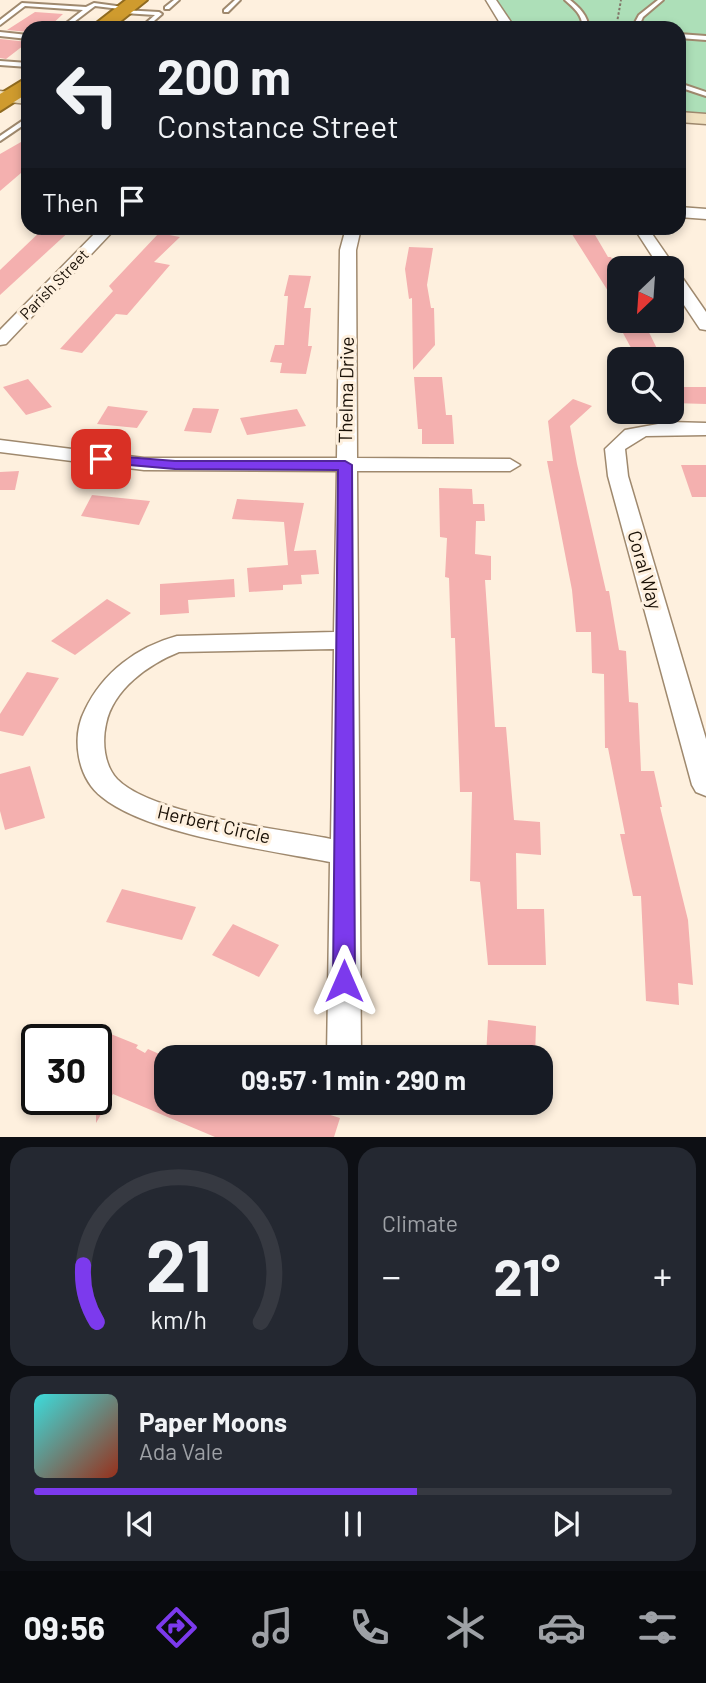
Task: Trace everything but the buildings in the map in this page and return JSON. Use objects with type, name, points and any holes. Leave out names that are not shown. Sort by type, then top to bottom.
[{"type":"highway","points":[[110,21],[130,6]]},
{"type":"main road","points":[[686,118],[706,119]]},
{"type":"street","points":[[491,0],[504,21]]},
{"type":"street","points":[[686,213],[706,214]]},
{"type":"street","name":"Parish Street","points":[[0,340],[101,235]]},
{"type":"street","name":"Thelma Drive","points":[[344,1045],[345,465],[348,250],[351,235]]},
{"type":"street","points":[[646,235],[660,256]]},
{"type":"street","points":[[684,292],[706,325]]},
{"type":"street","name":"Coral Way","points":[[706,429],[637,432],[625,435],[615,449],[618,476],[706,785]]},
{"type":"street","points":[[0,446],[144,464],[510,465]]},
{"type":"street","name":"Herbert Circle","points":[[345,640],[177,644],[156,651],[139,662],[113,688],[97,712],[90,732],[92,754],[98,772],[111,789],[132,801],[160,814],[345,853]]},
{"type":"lane","points":[[167,8],[177,0]]},
{"type":"lane","points":[[226,10],[237,0]]},
{"type":"lane","points":[[567,0],[578,8],[586,21]]},
{"type":"lane","points":[[638,21],[661,0]]},
{"type":"lane","points":[[0,23],[24,4],[89,9]]},
{"type":"lane","points":[[73,21],[94,4],[130,6],[159,14],[150,21]]},
{"type":"lane","points":[[0,34],[21,36]]},
{"type":"lane","points":[[686,37],[706,38]]},
{"type":"lane","points":[[0,62],[21,64]]},
{"type":"lane","points":[[686,87],[706,93]]},
{"type":"lane","points":[[0,139],[21,124]]},
{"type":"path","points":[[617,21],[621,0]]},
{"type":"green space","points":[[490,0],[706,0],[706,119],[686,118],[686,21],[504,21]]},
{"type":"route","points":[[101,459],[175,465],[345,465],[344,981]]}]
